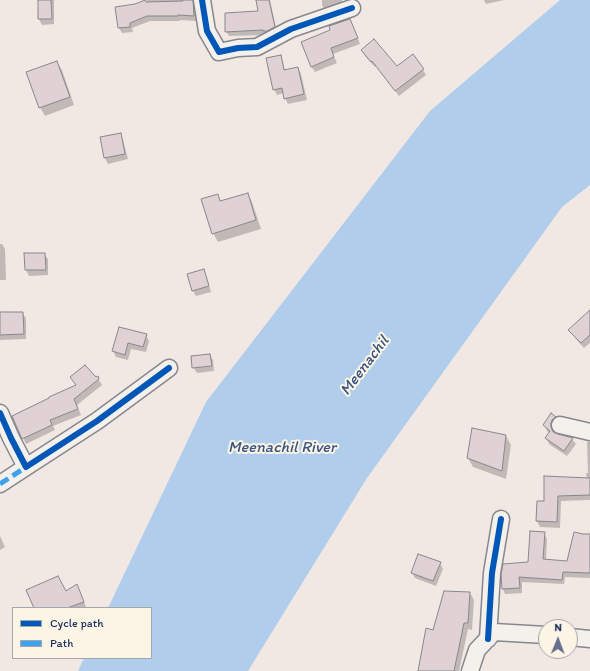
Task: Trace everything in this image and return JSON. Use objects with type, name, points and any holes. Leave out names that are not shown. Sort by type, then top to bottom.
[{"type":"street","points":[[202,0],[207,30],[219,52],[238,48],[257,47],[291,29],[352,8]]},
{"type":"street","points":[[0,484],[97,421],[169,368]]},
{"type":"street","points":[[0,413],[26,467]]},
{"type":"street","points":[[560,425],[590,432]]},
{"type":"street","points":[[488,639],[492,574],[501,519]]},
{"type":"street","points":[[470,671],[477,650],[494,632],[538,635]]},
{"type":"street","points":[[578,638],[590,639]]},
{"type":"water","name":"Meenachil River","points":[[560,0],[590,0],[590,185],[562,207],[367,478],[248,671],[78,671],[84,659],[152,659],[152,607],[108,607],[206,402],[430,111]]},
{"type":"building","points":[[38,0],[51,0],[52,19],[38,19]]},
{"type":"building","points":[[145,0],[146,2],[193,0],[194,16],[147,16],[130,23],[130,27],[118,28],[115,7],[135,4]]},
{"type":"building","points":[[256,0],[269,0],[275,27],[267,31],[225,32],[225,13],[258,11]]},
{"type":"building","points":[[350,19],[358,38],[331,48],[334,57],[311,67],[301,42],[330,30],[329,26]]},
{"type":"building","points":[[374,39],[397,66],[413,54],[424,69],[395,91],[372,61],[371,62],[361,50]]},
{"type":"building","points":[[281,55],[284,70],[298,67],[304,94],[284,99],[282,88],[273,90],[266,58]]},
{"type":"building","points":[[57,61],[70,97],[39,108],[26,72]]},
{"type":"building","points":[[121,133],[125,154],[104,158],[100,137]]},
{"type":"building","points":[[248,193],[256,220],[212,234],[201,199],[218,194],[220,201]]},
{"type":"building","points":[[24,253],[45,253],[46,270],[25,270]]},
{"type":"building","points":[[204,269],[209,286],[192,291],[187,274]]},
{"type":"building","points":[[590,310],[590,335],[581,343],[568,330]]},
{"type":"building","points":[[0,312],[23,312],[24,334],[0,335]]},
{"type":"building","points":[[119,327],[147,334],[143,347],[128,343],[125,355],[112,351]]},
{"type":"building","points":[[210,354],[212,366],[192,368],[191,356]]},
{"type":"building","points":[[85,365],[96,377],[98,376],[99,379],[74,399],[78,409],[50,420],[52,425],[22,439],[12,416],[76,385],[70,377]]},
{"type":"building","points":[[551,413],[556,417],[551,423],[553,432],[573,438],[564,451],[545,438],[550,431],[543,425]]},
{"type":"building","points":[[472,428],[506,435],[502,471],[467,458]]},
{"type":"building","points":[[544,476],[590,478],[590,495],[558,496],[557,522],[536,521],[537,501],[544,501]]},
{"type":"building","points":[[530,531],[545,532],[543,559],[567,561],[574,532],[590,534],[590,573],[563,572],[562,580],[519,577],[520,588],[502,589],[501,574],[503,564],[528,562]]},
{"type":"building","points":[[418,554],[441,562],[433,581],[411,573]]},
{"type":"building","points":[[58,576],[66,591],[77,584],[84,602],[70,607],[34,607],[26,590]]},
{"type":"building","points":[[444,591],[470,592],[468,623],[464,623],[454,671],[418,671],[426,628],[433,630]]},
{"type":"marked path","points":[[0,484],[26,467]]},
{"type":"cycle path","points":[[202,0],[207,31],[219,52],[238,48],[257,47],[291,29],[352,8]]},
{"type":"cycle path","points":[[0,413],[26,467],[97,421],[169,368]]},
{"type":"cycle path","points":[[488,639],[492,573],[501,519]]},
{"type":"water label","name":"Meenachil","points":[[365,366]]}]
